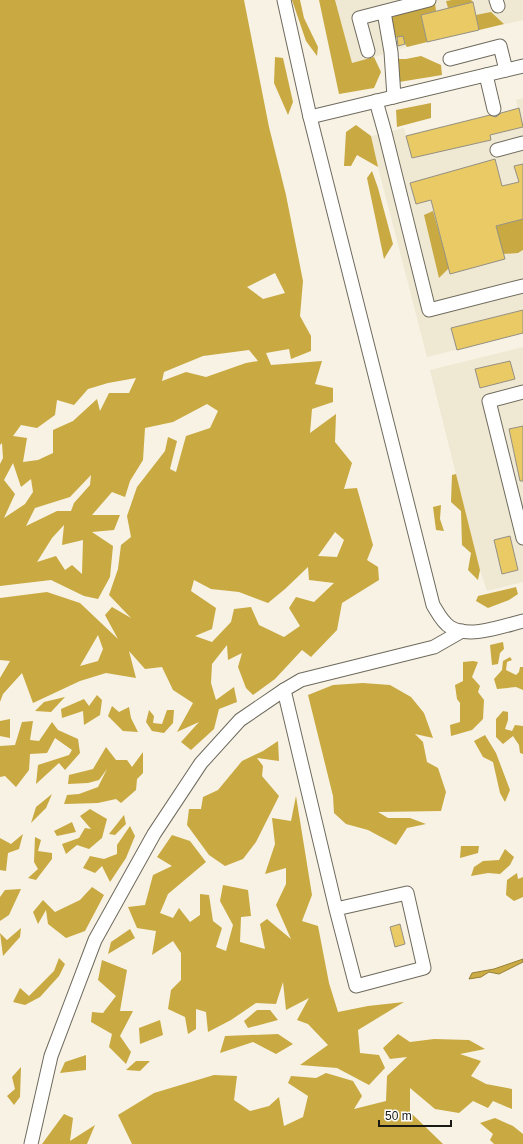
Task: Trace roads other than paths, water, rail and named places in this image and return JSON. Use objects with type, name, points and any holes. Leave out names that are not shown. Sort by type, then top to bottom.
[{"type":"street","points":[[284,0],[310,117],[433,605],[441,619],[450,627],[462,631],[478,632],[523,621]]},
{"type":"street","points":[[368,51],[359,18],[384,12],[397,4],[429,0]]},
{"type":"street","points":[[384,12],[391,52],[394,97]]},
{"type":"street","points":[[450,60],[500,46],[506,70]]},
{"type":"street","points":[[310,117],[523,66]]},
{"type":"street","points":[[486,75],[494,109]]},
{"type":"street","points":[[376,101],[429,310],[523,286]]},
{"type":"street","points":[[498,150],[523,143]]},
{"type":"street","points":[[523,392],[489,401],[523,538]]},
{"type":"street","points":[[31,1144],[51,1056],[95,940],[154,834],[201,763],[240,720],[301,680],[434,647],[462,631]]},
{"type":"street","points":[[284,690],[336,910],[356,986],[424,968],[407,893],[336,910]]}]
